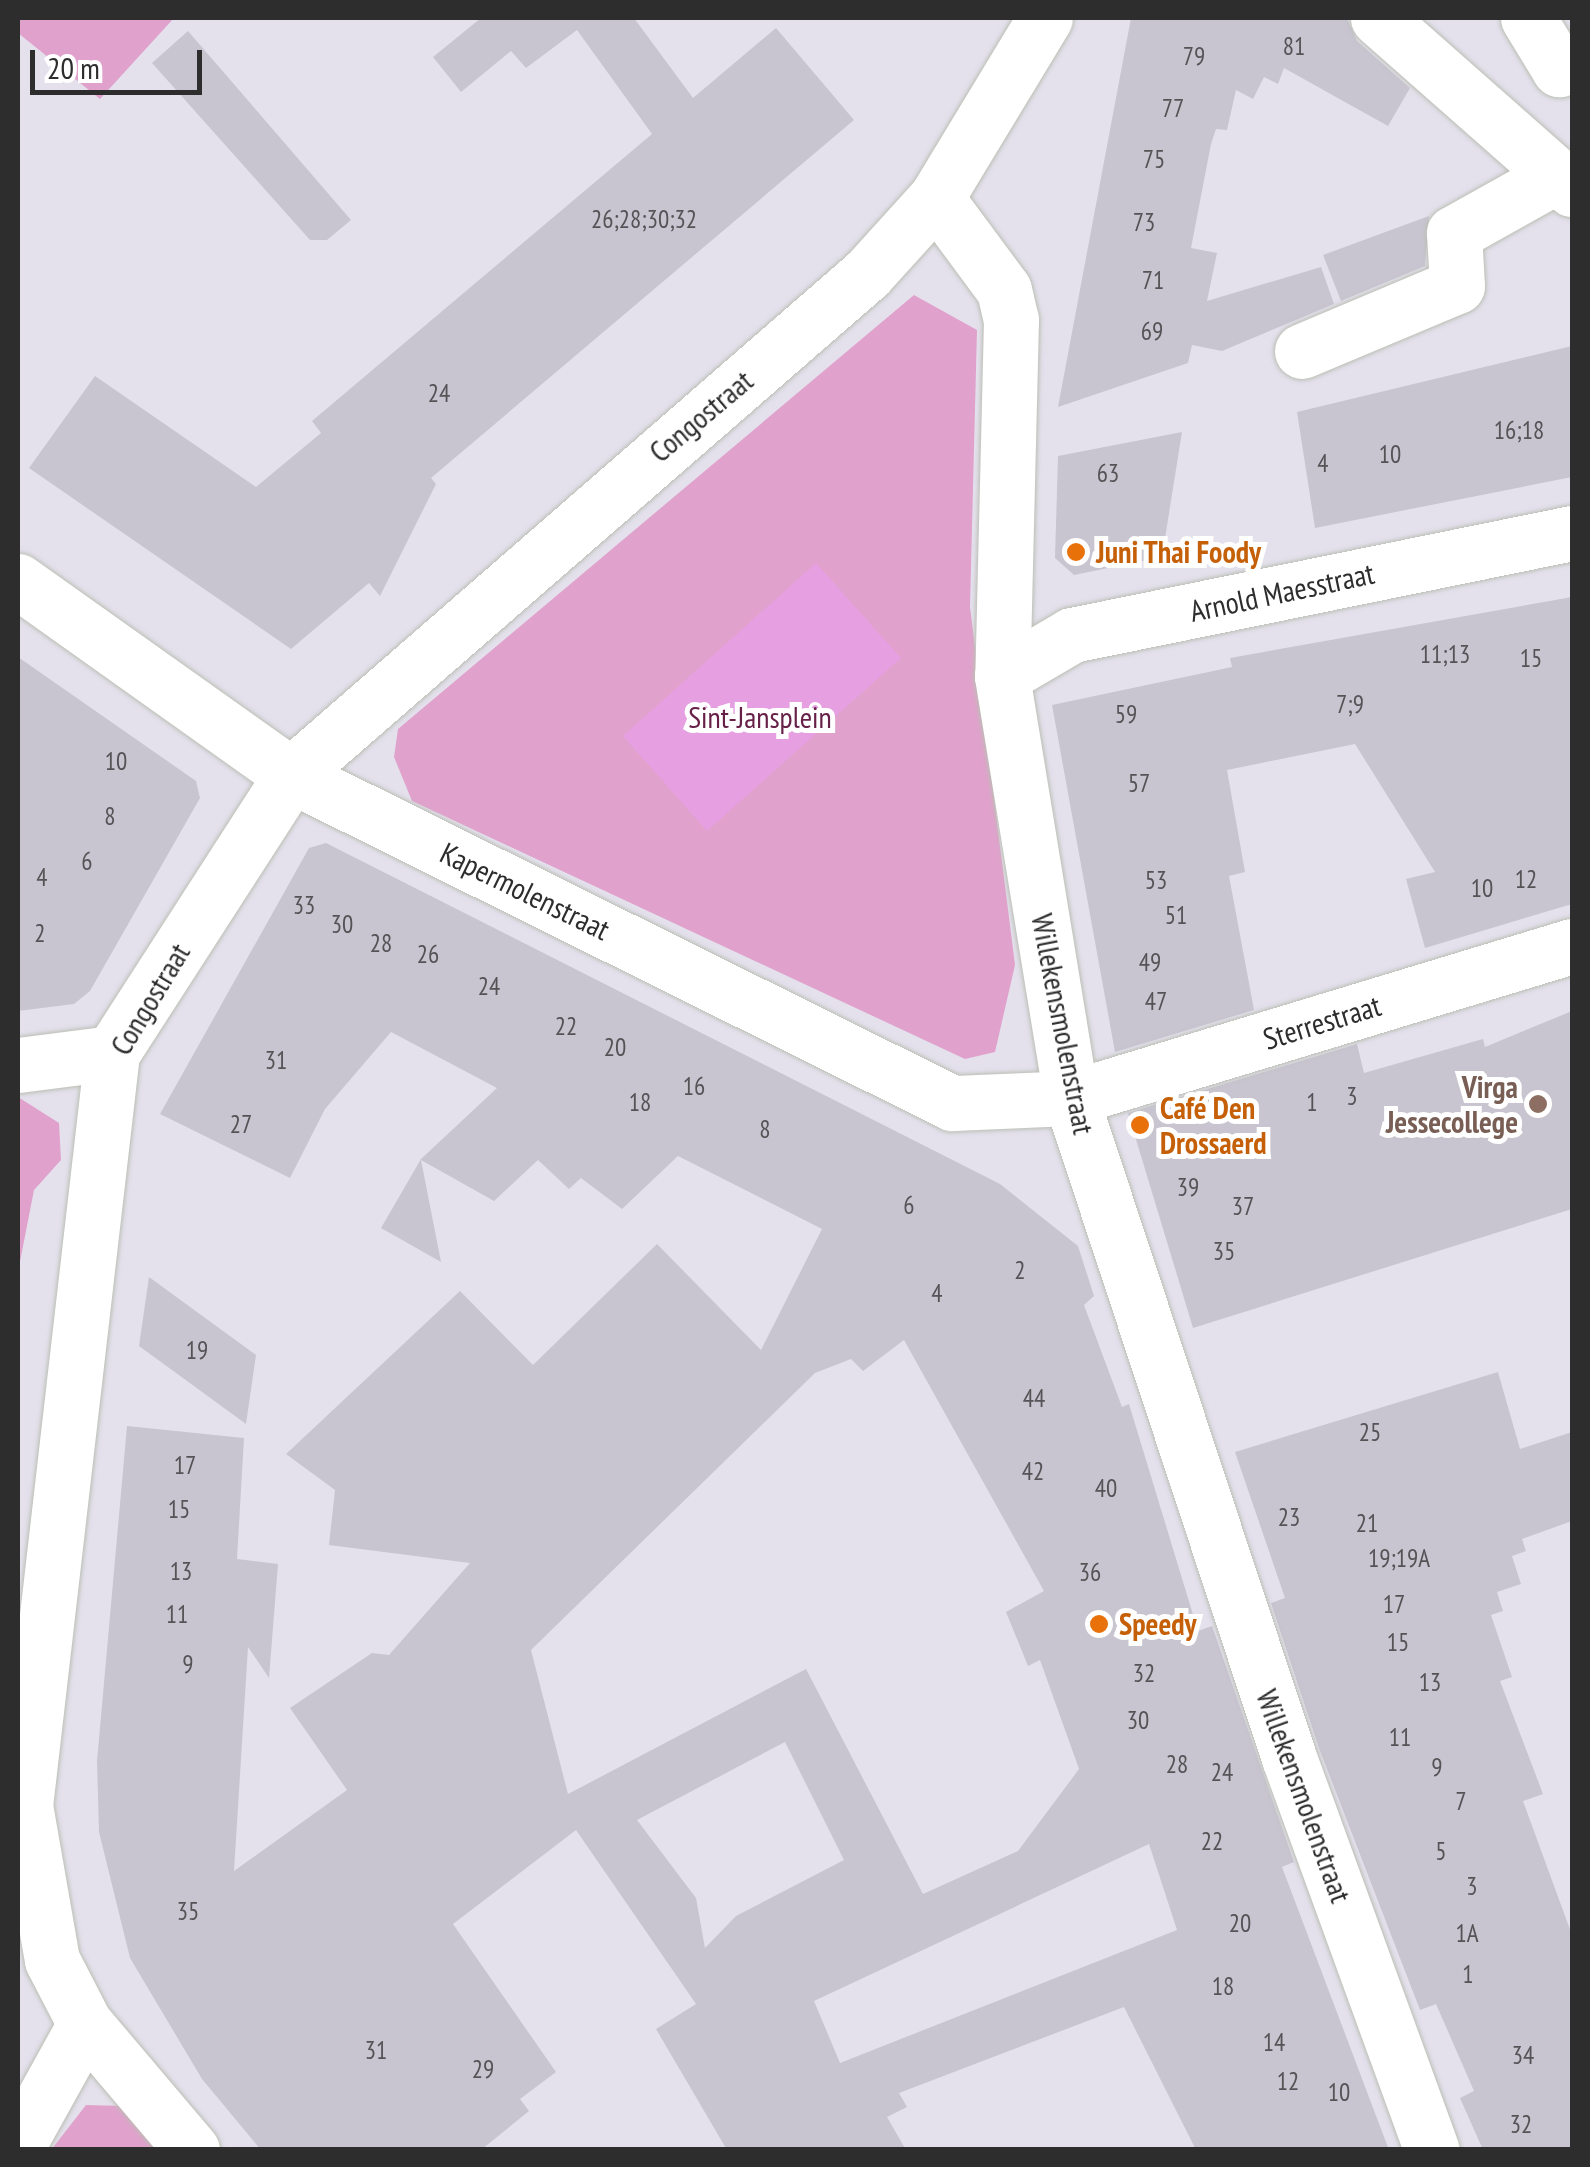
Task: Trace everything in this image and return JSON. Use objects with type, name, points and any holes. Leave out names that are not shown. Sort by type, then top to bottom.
[{"type":"street","points":[[936,198],[1045,18]]},
{"type":"street","points":[[1302,351],[1457,286],[1454,233],[1563,183],[1378,18]]},
{"type":"street","points":[[1528,18],[1559,68],[1572,62]]},
{"type":"street","name":"Willekensmolenstraat","points":[[936,198],[1004,290],[1011,320],[1002,676],[1071,1098],[1289,1758],[1432,2150]]},
{"type":"street","name":"Congostraat","points":[[192,2150],[86,2024],[42,1926],[24,1806],[112,1052],[291,775],[867,274],[936,198]]},
{"type":"street","name":"Arnold Maesstraat","points":[[1002,676],[1072,635],[1572,532]]},
{"type":"street","name":"Kapermolenstraat","points":[[18,580],[291,775],[952,1103],[1071,1098]]},
{"type":"street","name":"Sterrestraat","points":[[1071,1098],[1572,946]]},
{"type":"street","points":[[18,1065],[112,1052]]},
{"type":"street","points":[[18,2145],[86,2024]]},
{"type":"green space","points":[[18,18],[174,18],[100,99],[18,33]]},
{"type":"green space","name":"Sint-Jansplein","points":[[914,295],[977,330],[970,607],[1015,965],[995,1052],[965,1059],[412,801],[394,757],[398,729]]},
{"type":"green space","points":[[816,563],[901,658],[707,831],[623,736]]},
{"type":"green space","points":[[18,1097],[59,1123],[61,1160],[34,1190],[18,1272]]},
{"type":"green space","points":[[86,2105],[124,2106],[162,2150],[51,2150]]},
{"type":"building","points":[[481,18],[634,18],[693,98],[776,28],[854,120],[431,478],[436,484],[380,596],[369,583],[291,649],[29,468],[95,376],[256,487],[321,433],[312,421],[652,134],[577,30],[526,68],[511,51],[461,92],[433,57]]},
{"type":"building","points":[[1131,18],[1347,18],[1357,41],[1410,88],[1388,126],[1284,68],[1278,84],[1264,77],[1253,99],[1236,90],[1227,130],[1216,129],[1211,144],[1191,248],[1217,253],[1207,301],[1321,267],[1334,304],[1222,351],[1192,345],[1188,363],[1058,407]]},
{"type":"building","points":[[188,31],[351,220],[327,240],[310,240],[152,63]]},
{"type":"building","points":[[1429,216],[1425,266],[1341,301],[1323,255]]},
{"type":"building","points":[[1572,346],[1572,477],[1315,528],[1297,412]]},
{"type":"building","points":[[1182,432],[1162,557],[1074,575],[1055,558],[1058,456]]},
{"type":"building","points":[[1572,597],[1572,904],[1425,948],[1406,879],[1435,872],[1355,744],[1227,770],[1245,872],[1229,876],[1254,1010],[1115,1052],[1052,705],[1232,667],[1230,658]]},
{"type":"building","points":[[18,657],[196,781],[200,798],[90,991],[74,1004],[18,1011]]},
{"type":"building","points":[[326,843],[1000,1184],[1078,1246],[1094,1296],[1084,1305],[1122,1407],[1129,1404],[1198,1631],[1212,1626],[1294,1862],[1282,1867],[1389,2150],[1196,2150],[1124,2007],[899,2093],[907,2107],[887,2117],[906,2150],[727,2150],[656,2029],[696,2004],[576,1830],[453,1924],[556,2072],[520,2099],[529,2111],[481,2150],[261,2150],[202,2079],[130,1958],[99,1832],[97,1761],[127,1426],[244,1438],[237,1559],[278,1564],[269,1678],[248,1647],[234,1871],[347,1790],[290,1708],[372,1653],[389,1655],[470,1563],[329,1545],[335,1490],[286,1454],[460,1291],[533,1365],[657,1244],[761,1350],[822,1229],[678,1156],[622,1209],[581,1178],[569,1189],[538,1160],[494,1201],[421,1160],[441,1262],[381,1228],[421,1159],[497,1088],[391,1032],[325,1109],[290,1178],[160,1114],[309,848]],"holes":[[[904,1340],[1044,1591],[1006,1612],[1028,1666],[1040,1660],[1079,1769],[1018,1851],[923,1894],[806,1669],[568,1794],[531,1650],[815,1373],[851,1359],[863,1371]],[[785,1742],[844,1860],[736,1916],[705,1948],[696,1898],[637,1820]],[[1149,1844],[1177,1930],[840,2063],[814,2001]]]},
{"type":"building","points":[[1572,1011],[1572,1209],[1193,1328],[1128,1113],[1357,1044],[1364,1073],[1483,1039],[1485,1047]]},
{"type":"building","points":[[149,1277],[256,1355],[246,1424],[139,1346]]},
{"type":"building","points":[[1498,1372],[1520,1449],[1572,1432],[1572,1521],[1522,1539],[1526,1551],[1512,1556],[1521,1584],[1497,1592],[1503,1611],[1491,1615],[1512,1677],[1500,1681],[1543,1794],[1523,1801],[1572,1935],[1572,2150],[1483,2150],[1460,2098],[1474,2091],[1436,2004],[1420,2010],[1319,1748],[1271,1603],[1285,1598],[1235,1452]]},
{"type":"place","name":"Juni Thai Foody","points":[[1076,552]]},
{"type":"place","name":"Virga Jessecollege","points":[[1538,1104]]},
{"type":"place","name":"Café Den Drossaerd","points":[[1140,1125]]},
{"type":"place","name":"Speedy","points":[[1099,1624]]}]
